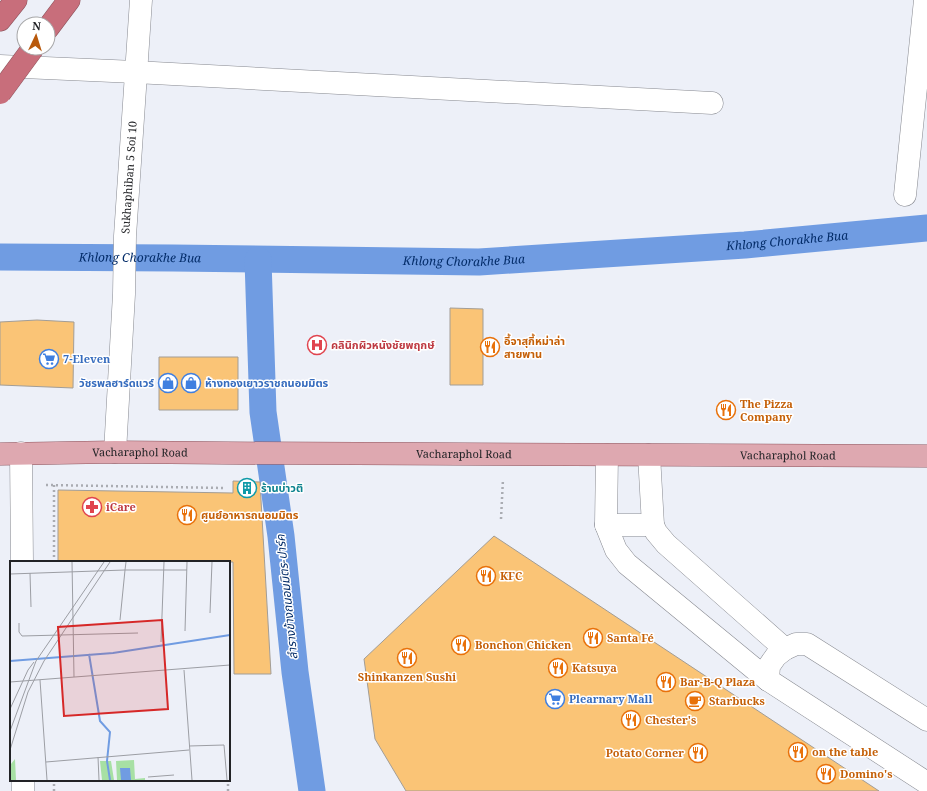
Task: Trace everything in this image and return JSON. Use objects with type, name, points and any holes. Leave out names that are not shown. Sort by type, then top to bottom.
[{"type":"highway","points":[[0,20],[16,0]]},
{"type":"highway","points":[[56,17],[69,0]]},
{"type":"highway","points":[[0,92],[27,56]]},
{"type":"main road","name":"Vacharaphol Road","points":[[11,453],[115,452],[927,456]]},
{"type":"street","name":"Sukhaphiban 5 Soi 10","points":[[115,452],[124,294],[125,236],[141,0]]},
{"type":"street","points":[[905,195],[926,0]]},
{"type":"street","points":[[0,66],[712,103]]},
{"type":"street","points":[[11,453],[22,561]]},
{"type":"street","points":[[607,455],[606,525],[616,550],[626,564],[768,680],[927,783]]},
{"type":"street","points":[[649,455],[652,525],[656,532],[666,544],[785,649]]},
{"type":"street","points":[[606,525],[652,525]]},
{"type":"street","points":[[768,680],[769,666],[776,656],[785,649],[796,644],[807,644],[927,720]]},
{"type":"path","points":[[501,519],[505,454]]},
{"type":"path","points":[[54,561],[53,485],[225,488]]},
{"type":"path","points":[[82,490],[83,486]]},
{"type":"path","points":[[142,486],[142,491]]},
{"type":"path","points":[[195,487],[196,492]]},
{"type":"building","points":[[450,308],[483,309],[483,385],[450,385]]},
{"type":"building","points":[[37,320],[74,322],[73,388],[0,385],[0,322]]},
{"type":"building","points":[[159,357],[238,357],[238,410],[159,410]]},
{"type":"building","points":[[233,481],[260,482],[271,674],[234,674],[233,562],[58,561],[58,490],[233,493]]},
{"type":"building","name":"Plearnary Mall","points":[[494,536],[879,791],[406,791],[375,739],[364,659]]},
{"type":"waterway","name":"Khlong Chorakhe Bua","points":[[0,257],[479,262],[745,245],[927,228]]},
{"type":"waterway","name":"ลำรางข้างถนอมมิตร-ปาร์ค","points":[[258,260],[263,412],[281,536],[295,672],[312,791]]},
{"type":"place","name":"คลินิกผิวหนังชัยพฤกษ์","points":[[317,345]]},
{"type":"place","name":"อี้จาสุกี้หม่าล่า สายพาน","points":[[490,347]]},
{"type":"place","name":"7-Eleven","points":[[49,359]]},
{"type":"place","name":"วัชรพลฮาร์ดแวร์","points":[[168,383]]},
{"type":"place","name":"ห้างทองเยาวราชถนอมมิตร","points":[[191,383]]},
{"type":"place","name":"The Pizza Company","points":[[726,410]]},
{"type":"place","name":"ร้านบ่าวติ","points":[[247,488]]},
{"type":"place","name":"iCare","points":[[92,507]]},
{"type":"place","name":"ศูนย์อาหารถนอมมิตร","points":[[187,515]]},
{"type":"place","name":"KFC","points":[[486,576]]},
{"type":"place","name":"Santa Fé","points":[[593,638]]},
{"type":"place","name":"Bonchon Chicken","points":[[461,645]]},
{"type":"place","name":"Shinkanzen Sushi","points":[[407,658]]},
{"type":"place","name":"Katsuya","points":[[558,668]]},
{"type":"place","name":"Bar-B-Q Plaza","points":[[666,682]]},
{"type":"place","name":"Plearnary Mall","points":[[555,699]]},
{"type":"place","name":"Starbucks","points":[[695,701]]},
{"type":"place","name":"Chester's","points":[[631,720]]},
{"type":"place","name":"on the table","points":[[798,752]]},
{"type":"place","name":"Potato Corner","points":[[698,753]]},
{"type":"place","name":"Domino's","points":[[826,774]]}]
